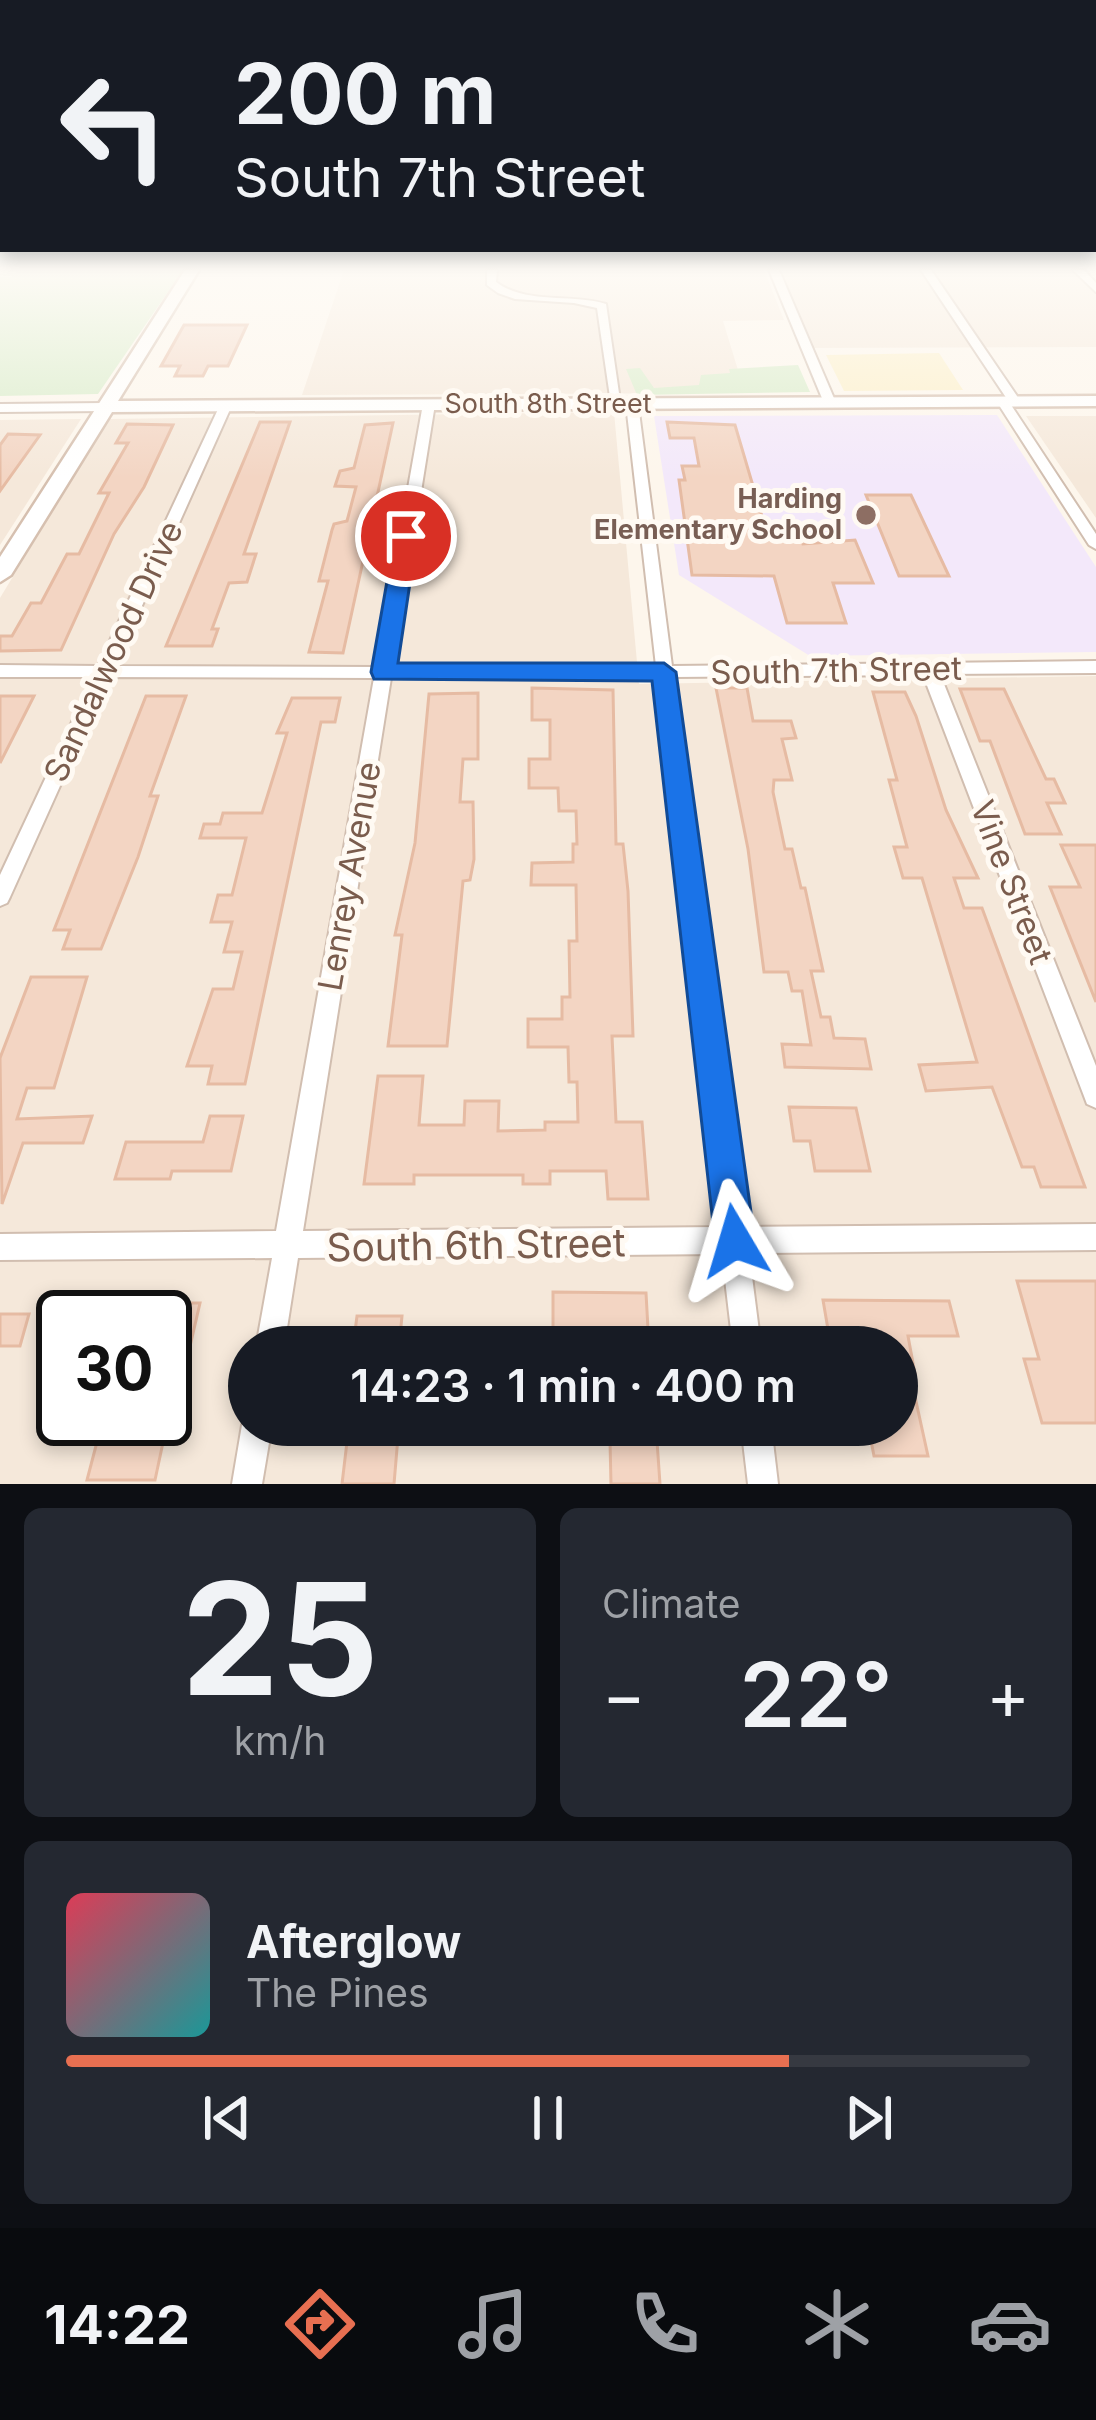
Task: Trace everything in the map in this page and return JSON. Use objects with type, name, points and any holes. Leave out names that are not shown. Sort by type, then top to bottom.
[{"type":"street","points":[[0,575],[149,339]]},
{"type":"street","points":[[609,339],[624,404],[664,672],[745,1326]]},
{"type":"street","points":[[803,339],[830,403]]},
{"type":"street","points":[[970,339],[1096,545]]},
{"type":"street","name":"South 8th Street","points":[[0,408],[1096,401]]},
{"type":"street","name":"Lenrey Avenue","points":[[274,1326],[428,404]]},
{"type":"street","name":"Sandalwood Drive","points":[[0,897],[226,405]]},
{"type":"street","name":"South 7th Street","points":[[0,671],[1096,667]]},
{"type":"street","name":"Vine Street","points":[[929,668],[1096,1096]]},
{"type":"street","name":"South 6th Street","points":[[0,1247],[1096,1237]]},
{"type":"street","points":[[247,1484],[253,1446]]},
{"type":"street","points":[[758,1446],[763,1484]]},
{"type":"shaded area","points":[[321,339],[729,339],[745,393],[302,395]]},
{"type":"shaded area","points":[[803,339],[1096,339],[1096,347],[807,348]]},
{"type":"shaded area","points":[[614,412],[639,684],[1096,676],[1096,1484],[0,1484],[0,598],[108,419]]},
{"type":"shaded area","name":"Harding Elementary School","points":[[997,415],[1096,567],[1096,652],[810,656],[679,575],[654,416]]},
{"type":"shaded area","points":[[1026,416],[1096,416],[1096,518]]},
{"type":"shaded area","points":[[81,419],[0,545],[0,420]]},
{"type":"green space","points":[[0,339],[136,339],[98,394],[0,396]]},
{"type":"green space","points":[[798,365],[810,392],[637,395],[626,369],[640,368],[654,388],[699,385],[701,375],[730,373],[729,369]]},
{"type":"sand","points":[[939,353],[963,390],[844,391],[826,355]]},
{"type":"building","points":[[176,339],[240,339],[228,366],[208,366],[203,376],[175,376],[180,366],[161,366]]},
{"type":"building","points":[[260,422],[290,422],[244,554],[256,554],[247,582],[229,583],[212,629],[218,629],[212,646],[166,646]]},
{"type":"building","points":[[667,422],[735,425],[769,540],[802,540],[803,544],[855,540],[873,583],[833,583],[846,623],[787,623],[774,576],[692,575],[679,480],[685,480],[682,466],[699,466],[694,438],[670,438]]},
{"type":"building","points":[[393,423],[343,653],[309,652],[328,581],[319,581],[332,530],[334,524],[347,521],[356,487],[335,486],[340,471],[354,468],[365,425]]},
{"type":"building","points":[[127,424],[173,425],[144,487],[114,534],[61,650],[0,651],[0,636],[12,636],[31,603],[41,603],[67,554],[79,554],[109,493],[99,493],[128,443],[116,443]]},
{"type":"building","points":[[8,434],[40,435],[0,491],[0,445]]},
{"type":"building","points":[[866,495],[911,495],[949,576],[899,576]]},
{"type":"building","points":[[532,688],[613,690],[616,844],[623,844],[628,891],[633,1036],[612,1036],[616,1122],[642,1122],[648,1199],[608,1199],[606,1171],[550,1171],[550,1184],[523,1184],[523,1175],[414,1175],[414,1184],[364,1184],[378,1076],[423,1076],[419,1125],[464,1125],[465,1101],[499,1101],[498,1131],[545,1130],[545,1122],[578,1122],[577,1082],[569,1082],[568,1047],[528,1047],[528,1019],[562,1019],[562,997],[570,997],[569,941],[577,941],[576,885],[531,885],[532,863],[573,862],[573,844],[577,844],[576,811],[559,811],[558,788],[529,788],[529,759],[550,759],[550,720],[532,720]]},
{"type":"building","points":[[716,688],[747,688],[753,721],[791,721],[796,738],[782,739],[792,780],[774,780],[773,792],[785,849],[792,849],[801,888],[805,888],[823,971],[811,971],[821,1017],[830,1017],[834,1038],[865,1039],[871,1069],[785,1067],[782,1044],[811,1045],[802,991],[792,991],[788,972],[764,972],[748,849]]},
{"type":"building","points":[[960,689],[1004,689],[1046,779],[1054,779],[1065,803],[1047,803],[1061,834],[1025,834],[990,741],[980,741]]},
{"type":"building","points":[[873,692],[905,692],[916,716],[946,810],[978,878],[954,878],[964,908],[982,908],[1085,1187],[1041,1187],[1034,1167],[1022,1167],[992,1087],[926,1091],[919,1065],[977,1062],[922,878],[903,878],[894,847],[907,847],[889,780],[897,780]]},
{"type":"building","points":[[478,693],[478,759],[463,759],[460,802],[473,802],[474,859],[470,880],[463,881],[447,1046],[388,1046],[402,935],[395,935],[415,843],[429,694]]},
{"type":"building","points":[[0,696],[34,696],[0,763]]},
{"type":"building","points":[[146,696],[186,696],[150,796],[158,796],[138,857],[101,949],[63,949],[70,930],[54,930]]},
{"type":"building","points":[[292,698],[340,698],[335,722],[321,722],[245,1084],[208,1084],[212,1066],[187,1066],[213,989],[233,989],[242,952],[224,952],[232,922],[211,922],[218,895],[232,895],[246,838],[200,838],[204,824],[220,824],[223,813],[262,813],[287,733],[277,733]]},
{"type":"building","points":[[1061,845],[1096,845],[1096,1002],[1050,887],[1080,887]]},
{"type":"building","points":[[31,977],[87,977],[54,1088],[27,1088],[17,1119],[92,1116],[83,1143],[23,1143],[2,1204],[0,1058]]},
{"type":"building","points":[[789,1107],[856,1108],[870,1171],[815,1171],[810,1141],[794,1141]]},
{"type":"building","points":[[210,1116],[243,1116],[231,1171],[172,1171],[170,1179],[115,1179],[126,1142],[203,1142]]},
{"type":"building","points":[[1017,1281],[1096,1281],[1096,1423],[1042,1423],[1024,1359],[1039,1359]]},
{"type":"building","points":[[553,1292],[646,1293],[648,1326],[553,1326]]},
{"type":"building","points":[[823,1300],[949,1301],[958,1336],[918,1336],[918,1326],[827,1326]]},
{"type":"building","points":[[192,1303],[200,1303],[192,1338]]},
{"type":"building","points":[[0,1314],[29,1314],[20,1346],[0,1346]]},
{"type":"building","points":[[357,1316],[402,1316],[401,1326],[356,1326]]},
{"type":"building","points":[[918,1410],[928,1456],[874,1456],[872,1446],[918,1446]]},
{"type":"building","points":[[96,1446],[162,1446],[155,1480],[87,1480]]},
{"type":"building","points":[[347,1446],[397,1446],[394,1484],[342,1484]]},
{"type":"building","points":[[610,1446],[657,1446],[660,1484],[611,1484]]},
{"type":"place","name":"Harding Elementary School","points":[[866,515]]},
{"type":"route","points":[[406,536],[383,672],[664,672],[735,1241]]}]
